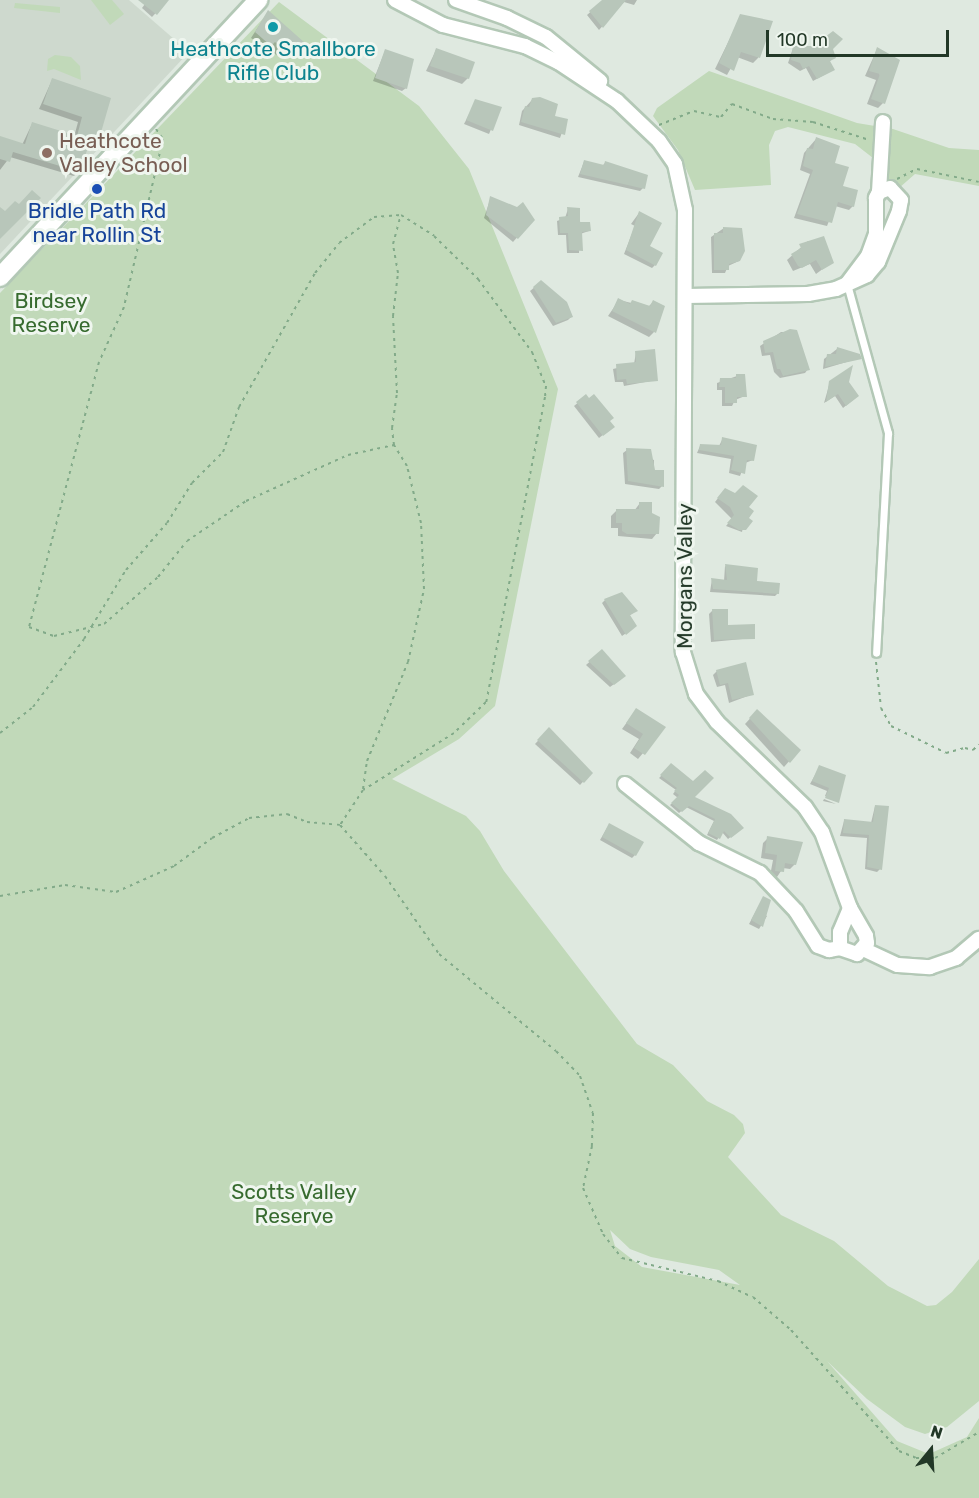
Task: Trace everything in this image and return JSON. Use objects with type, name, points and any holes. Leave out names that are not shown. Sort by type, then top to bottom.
[{"type":"street","points":[[0,277],[258,0]]},
{"type":"street","name":"Morgans Valley","points":[[395,0],[443,25],[525,46],[582,76],[616,101]]},
{"type":"street","name":"Morgans Valley","points":[[456,0],[531,29],[578,59],[616,101],[669,153],[683,185],[686,296],[683,652],[696,694],[717,722],[805,807],[822,832],[850,908],[867,936],[863,949]]},
{"type":"street","points":[[525,46],[531,29]]},
{"type":"street","points":[[847,284],[868,256],[876,234],[884,190],[879,147],[883,122]]},
{"type":"street","points":[[686,296],[808,294],[847,284],[867,274],[891,235],[901,200],[884,190]]},
{"type":"street","points":[[625,784],[699,843],[760,873],[796,911],[818,946],[829,950],[840,948],[848,954],[863,949],[898,965],[930,967],[956,958],[979,939]]},
{"type":"street","points":[[840,948],[840,932],[850,908]]},
{"type":"lane","points":[[847,284],[888,433],[876,653]]},
{"type":"path","points":[[650,133],[661,123],[674,122],[684,113],[721,117],[732,104],[773,119],[813,122],[834,132],[867,139],[879,147]]},
{"type":"path","points":[[152,125],[163,139],[124,307],[99,362],[52,550],[28,624],[33,631],[54,636],[104,624],[124,610],[187,541],[246,501],[348,455],[394,445]]},
{"type":"path","points":[[884,190],[901,175],[918,169],[979,182]]},
{"type":"path","points":[[363,790],[367,761],[408,662],[423,604],[421,523],[407,466],[394,445],[397,371],[393,316],[398,273],[393,244],[401,215]]},
{"type":"path","points":[[0,733],[33,707],[89,628],[126,570],[167,523],[192,483],[223,452],[239,407],[315,273],[339,243],[374,217],[401,215],[434,236],[478,279],[532,352],[546,386],[515,569],[486,702],[454,734],[363,790],[340,825]]},
{"type":"path","points":[[876,653],[881,708],[891,726],[946,753],[965,748],[973,750],[979,744]]},
{"type":"path","points":[[0,896],[65,885],[116,892],[174,866],[249,818],[287,814],[307,822],[340,825],[391,884],[439,954],[556,1051],[580,1076],[593,1113],[592,1146],[583,1188],[599,1226],[622,1258],[718,1281],[753,1298],[791,1330],[899,1452],[916,1458],[935,1458],[979,1432]]},
{"type":"shaded area","name":"Heathcote Valley School","points":[[0,0],[129,0],[189,52],[0,254]]},
{"type":"green space","points":[[91,0],[112,0],[124,14],[110,25]]},
{"type":"green space","name":"Scotts Valley Reserve","points":[[279,2],[419,106],[469,169],[558,389],[495,706],[459,739],[392,779],[466,816],[480,831],[504,871],[637,1044],[673,1065],[707,1101],[734,1115],[743,1124],[745,1133],[728,1157],[781,1215],[834,1241],[888,1286],[927,1306],[936,1305],[952,1292],[979,1259],[979,1401],[947,1427],[925,1434],[905,1427],[867,1399],[827,1361],[897,1441],[929,1454],[967,1437],[979,1418],[979,1498],[0,1498],[0,293]],"holes":[[[610,1230],[630,1249],[651,1257],[719,1270],[740,1285],[642,1267],[615,1246]]]},
{"type":"green space","points":[[15,3],[60,7],[60,13],[14,8]]},
{"type":"green space","points":[[55,55],[71,57],[80,66],[81,80],[54,69],[47,71],[48,59]]},
{"type":"green space","points":[[709,71],[857,123],[893,129],[949,148],[979,150],[979,186],[915,174],[899,188],[873,189],[873,158],[855,144],[788,127],[775,131],[769,145],[771,185],[695,190],[678,150],[653,116],[657,108]]},
{"type":"building","points":[[138,0],[169,0],[157,15]]},
{"type":"building","points":[[602,0],[626,0],[603,28],[589,11]]},
{"type":"building","name":"Heathcote Smallbore Rifle Club","points":[[268,10],[305,43],[298,51],[293,47],[287,53],[275,42],[271,46],[255,32]]},
{"type":"building","points":[[740,14],[773,21],[760,58],[741,52],[734,71],[719,63]]},
{"type":"building","points":[[833,31],[843,39],[833,49],[836,58],[830,61],[835,70],[817,79],[809,66],[803,69],[800,63],[791,60],[793,46],[813,46]]},
{"type":"building","points":[[877,47],[900,60],[885,104],[871,99],[880,74],[869,71]]},
{"type":"building","points":[[436,48],[475,62],[469,79],[430,66]]},
{"type":"building","points":[[385,49],[414,59],[407,89],[375,78]]},
{"type":"building","points":[[52,78],[111,98],[102,129],[95,145],[89,144],[80,172],[13,152],[10,162],[0,159],[0,136],[25,144],[32,122],[77,136],[82,117],[43,104]]},
{"type":"building","points":[[540,97],[558,104],[555,116],[568,119],[565,135],[521,122],[525,106],[529,107],[532,98]]},
{"type":"building","points":[[475,99],[502,107],[493,131],[466,120]]},
{"type":"building","points":[[816,137],[840,146],[835,163],[849,167],[843,186],[858,190],[854,207],[838,202],[832,223],[797,214],[813,170],[803,166],[807,148],[813,149]]},
{"type":"building","points":[[584,160],[604,165],[605,161],[648,175],[645,189],[580,174]]},
{"type":"building","points":[[32,190],[41,198],[0,239],[0,207],[5,211],[15,201],[19,204]]},
{"type":"building","points":[[490,196],[517,207],[523,202],[535,220],[518,239],[486,215]]},
{"type":"building","points":[[567,207],[580,208],[580,222],[590,222],[591,231],[582,232],[583,251],[569,250],[568,233],[560,233],[559,217],[568,216]]},
{"type":"building","points":[[639,211],[662,223],[650,246],[663,253],[656,266],[626,250]]},
{"type":"building","points":[[723,227],[742,228],[745,251],[740,261],[729,264],[729,270],[714,270],[714,233],[723,233]]},
{"type":"building","points":[[824,236],[834,263],[822,270],[816,260],[802,268],[798,266],[791,254],[801,248],[799,244]]},
{"type":"building","points":[[541,280],[567,302],[573,317],[556,323],[533,287]]},
{"type":"building","points":[[618,298],[630,304],[632,300],[650,306],[653,300],[665,306],[656,333],[612,311]]},
{"type":"building","points":[[790,329],[797,330],[810,370],[783,376],[780,369],[777,369],[773,352],[765,353],[763,341]]},
{"type":"building","points":[[837,347],[860,354],[862,359],[825,367],[827,354],[836,354]]},
{"type":"building","points":[[655,349],[658,381],[627,384],[626,379],[617,380],[616,364],[636,362],[635,351]]},
{"type":"building","points":[[853,365],[849,382],[859,396],[846,406],[838,394],[826,402],[829,381]]},
{"type":"building","points":[[736,374],[745,374],[747,397],[737,397],[737,403],[725,403],[725,387],[719,387],[720,378],[736,378]]},
{"type":"building","points":[[586,394],[589,398],[594,394],[614,418],[610,421],[615,427],[603,436],[576,402]]},
{"type":"building","points":[[722,437],[757,445],[754,461],[747,460],[745,474],[731,470],[734,456],[699,450],[700,444],[721,445]]},
{"type":"building","points":[[626,448],[651,449],[655,470],[664,470],[664,487],[628,481]]},
{"type":"building","points":[[743,485],[758,496],[749,507],[754,511],[749,518],[753,521],[746,530],[739,530],[727,523],[734,515],[730,507],[717,498],[725,488],[735,493]]},
{"type":"building","points":[[639,502],[652,502],[652,513],[660,517],[659,534],[627,534],[622,531],[622,523],[616,523],[616,509],[639,509]]},
{"type":"building","points":[[725,564],[758,568],[757,581],[780,583],[779,594],[713,589],[711,578],[727,580]]},
{"type":"building","points":[[622,592],[638,611],[630,615],[637,626],[626,635],[604,599]]},
{"type":"building","points":[[712,609],[728,609],[728,625],[755,624],[755,639],[714,640]]},
{"type":"building","points":[[602,649],[626,676],[614,685],[588,661]]},
{"type":"building","points":[[746,662],[754,695],[732,700],[728,683],[720,685],[716,670]]},
{"type":"building","points":[[636,708],[666,727],[645,755],[634,748],[643,734],[626,723]]},
{"type":"building","points":[[757,709],[801,750],[790,763],[749,718]]},
{"type":"building","points":[[549,727],[593,773],[584,783],[537,740]]},
{"type":"building","points":[[671,763],[693,781],[705,770],[714,778],[695,797],[731,814],[744,828],[731,838],[724,831],[720,839],[708,833],[715,819],[689,806],[682,812],[671,803],[679,795],[674,791],[677,788],[660,775]]},
{"type":"building","points":[[819,765],[846,775],[839,803],[825,798],[829,788],[812,781]]},
{"type":"building","points":[[875,805],[889,806],[882,870],[867,867],[869,835],[843,833],[844,819],[873,822]]},
{"type":"building","points":[[609,823],[644,842],[636,856],[602,837]]},
{"type":"building","points":[[767,836],[803,842],[796,865],[785,863],[784,872],[775,871],[777,855],[765,853]]},
{"type":"building","points":[[763,896],[771,900],[763,927],[751,920]]},
{"type":"place","name":"Heathcote Smallbore Rifle Club","points":[[273,27]]},
{"type":"place","name":"Heathcote Valley School","points":[[47,153]]},
{"type":"place","name":"Bridle Path Rd near Rollin St","points":[[97,189]]},
{"type":"park label","name":"Birdsey Reserve","points":[[51,313]]}]
